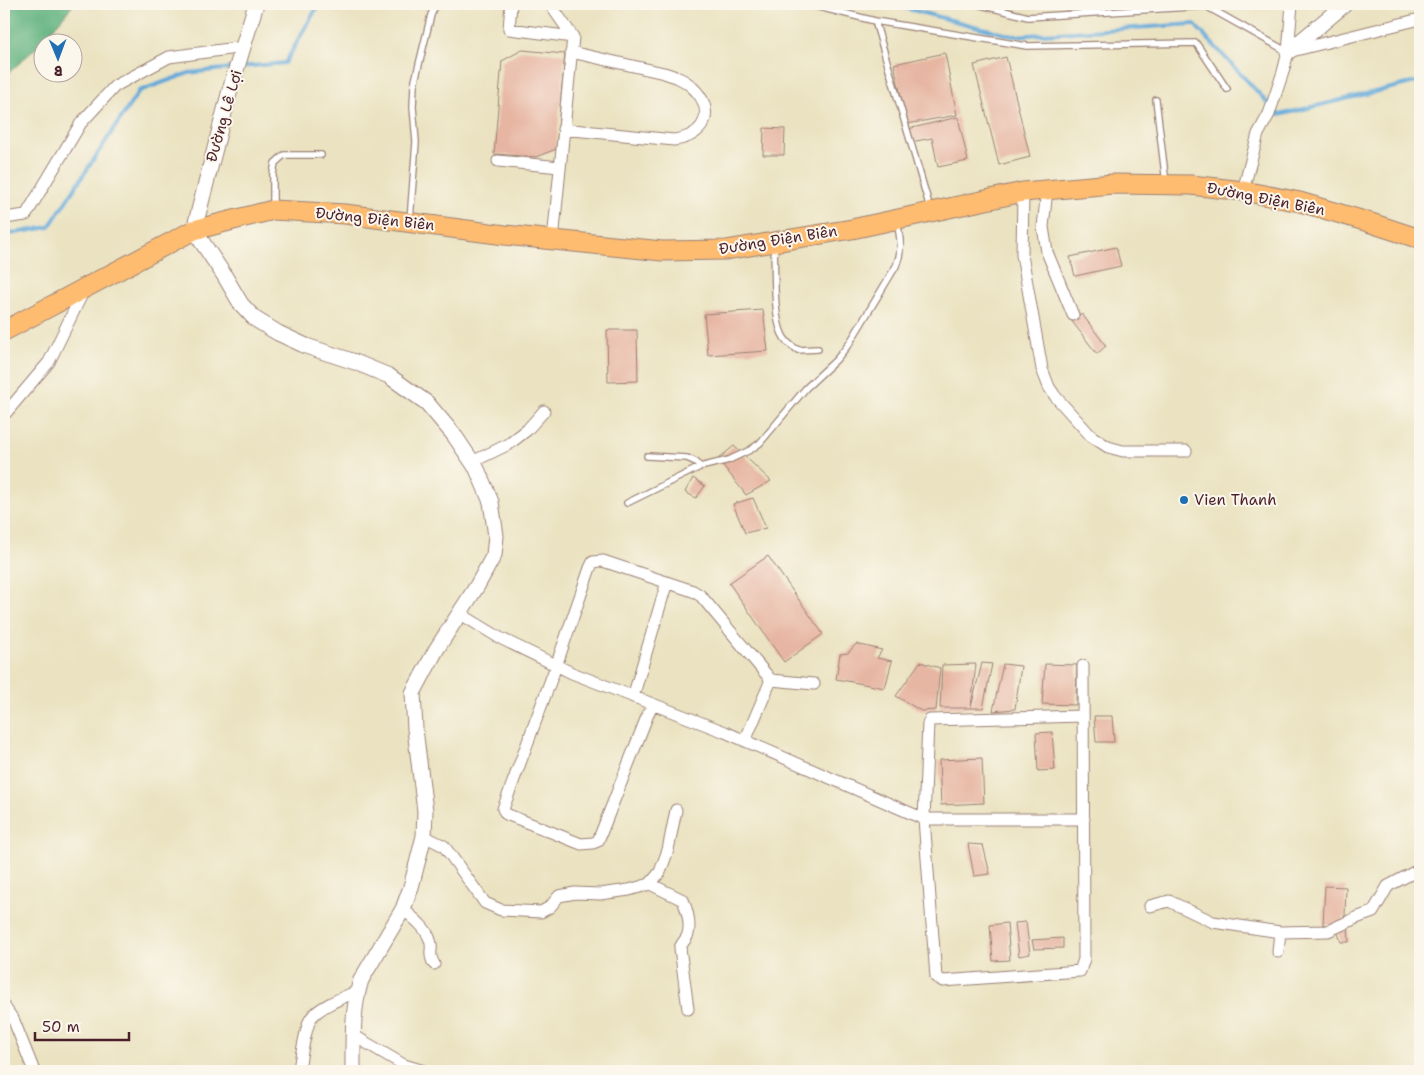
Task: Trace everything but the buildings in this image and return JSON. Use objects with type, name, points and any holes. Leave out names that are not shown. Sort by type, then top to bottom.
[{"type":"main road","name":"Đường Điện Biên","points":[[4,331],[194,230],[273,210],[345,214],[553,240],[662,251],[726,250],[852,228],[1023,192],[1113,184],[1191,185],[1243,191],[1300,202],[1420,239]]},
{"type":"street","name":"Đường Lê Lợi","points":[[194,230],[230,90],[256,4]]},
{"type":"street","points":[[511,4],[509,29],[573,37]]},
{"type":"street","points":[[550,4],[573,37],[553,240]]},
{"type":"street","points":[[1243,191],[1258,134],[1269,114],[1283,72],[1288,52],[1292,4]]},
{"type":"street","points":[[1288,52],[1345,4]]},
{"type":"street","points":[[1288,52],[1420,19]]},
{"type":"street","points":[[4,218],[26,215],[81,122],[116,86],[169,57],[244,47]]},
{"type":"street","points":[[563,129],[674,140],[686,138],[695,133],[701,128],[706,117],[704,102],[692,86],[678,78],[664,72],[571,52]]},
{"type":"street","points":[[498,161],[560,167]]},
{"type":"street","points":[[1047,190],[1043,227],[1047,252],[1073,315]]},
{"type":"street","points":[[1023,192],[1022,255],[1042,369],[1049,387],[1091,436],[1108,447],[1123,451],[1186,451]]},
{"type":"street","points":[[194,230],[241,304],[255,319],[278,333],[306,346],[355,362],[389,376],[427,403],[454,435],[477,469],[491,502],[496,536],[494,555],[436,650],[413,693],[415,729],[426,811],[424,836],[411,887],[403,909],[361,980],[353,1035],[353,1071]]},
{"type":"street","points":[[4,415],[49,362],[84,288]]},
{"type":"street","points":[[472,462],[509,444],[527,430],[544,411]]},
{"type":"street","points":[[652,704],[598,841],[593,844],[582,844],[506,814],[503,808],[593,562],[603,561],[693,591],[702,596],[771,680],[814,684]]},
{"type":"street","points":[[633,697],[666,582]]},
{"type":"street","points":[[459,613],[500,638],[556,666],[746,741],[924,819],[1084,819]]},
{"type":"street","points":[[1083,666],[1084,959],[1080,971],[951,982],[943,981],[936,976],[924,819],[928,724],[930,720],[1083,716]]},
{"type":"street","points":[[746,741],[771,680]]},
{"type":"street","points":[[424,836],[444,846],[486,902],[501,910],[541,912],[559,896],[575,893],[600,894],[628,890],[650,884],[660,872],[668,850],[676,810]]},
{"type":"street","points":[[1150,906],[1169,901],[1213,922],[1280,932],[1328,931],[1373,912],[1388,886],[1420,869]]},
{"type":"street","points":[[650,884],[684,900],[688,912],[688,933],[680,948],[688,1009]]},
{"type":"street","points":[[403,909],[417,922],[429,938],[431,945],[430,957],[434,964]]},
{"type":"street","points":[[1278,952],[1280,932]]},
{"type":"street","points":[[299,1071],[302,1051],[311,1019],[332,1002],[358,991]]},
{"type":"street","points":[[4,1006],[14,1021],[34,1071]]},
{"type":"street","points":[[353,1035],[404,1066],[424,1071]]},
{"type":"lane","points":[[410,222],[416,142],[413,107],[414,85],[431,15],[436,4]]},
{"type":"lane","points":[[808,4],[875,21],[1027,46],[1196,43],[1227,89]]},
{"type":"lane","points":[[977,4],[1028,17],[1206,6],[1288,52]]},
{"type":"lane","points":[[875,21],[930,211]]},
{"type":"lane","points":[[1156,100],[1166,185]]},
{"type":"lane","points":[[273,210],[273,174],[276,163],[284,155],[321,155]]},
{"type":"lane","points":[[627,503],[700,468],[729,460],[760,443],[806,388],[836,360],[849,344],[900,257],[901,248],[897,219]]},
{"type":"lane","points":[[774,242],[776,301],[781,333],[785,340],[798,350],[818,349]]},
{"type":"lane","points":[[647,456],[687,458],[696,462],[700,468]]},
{"type":"green space","points":[[4,4],[74,4],[50,32],[32,32],[32,51],[4,77]]},
{"type":"waterway","points":[[241,67],[285,63],[319,4]]},
{"type":"waterway","points":[[889,4],[1013,36],[1194,24],[1279,115],[1420,81]]},
{"type":"waterway","points":[[4,235],[49,227],[139,91],[189,73],[232,68]]},
{"type":"place","name":"Vien Thanh","points":[[1184,500]]}]
